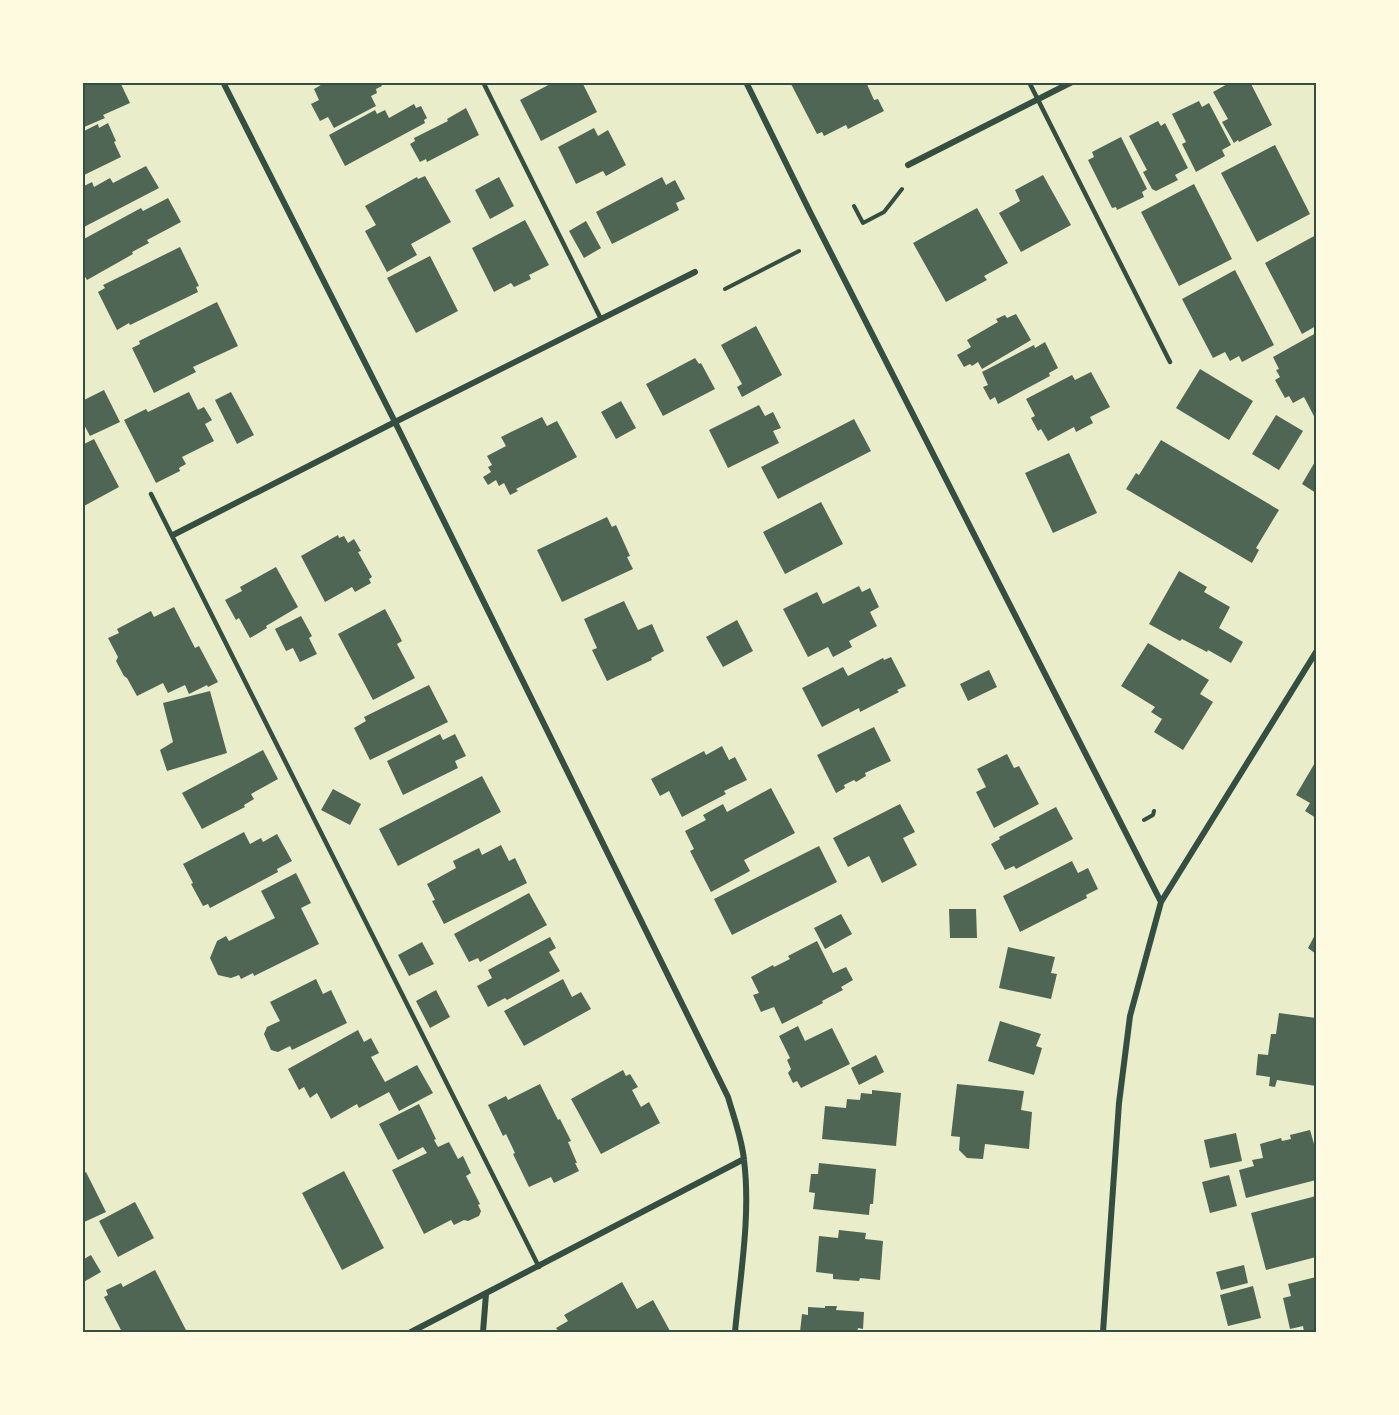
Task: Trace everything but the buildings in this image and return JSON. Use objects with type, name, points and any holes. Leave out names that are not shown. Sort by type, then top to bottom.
[{"type":"street","points":[[223,82],[395,422],[728,1097],[740,1135],[747,1202],[735,1332]]},
{"type":"street","points":[[746,82],[1161,902]]},
{"type":"street","points":[[908,165],[1072,82]]},
{"type":"street","points":[[173,536],[695,272]]},
{"type":"street","points":[[1103,1332],[1119,1104],[1130,1016],[1161,902],[1317,652]]},
{"type":"street","points":[[411,1332],[744,1160]]},
{"type":"street","points":[[483,1332],[486,1294]]},
{"type":"lane","points":[[483,82],[601,319]]},
{"type":"lane","points":[[1029,82],[1170,362]]},
{"type":"lane","points":[[151,494],[539,1267]]},
{"type":"path","points":[[854,206],[863,223],[884,212],[902,189]]},
{"type":"path","points":[[725,289],[799,251]]},
{"type":"path","points":[[1144,820],[1153,815],[1154,811]]}]
